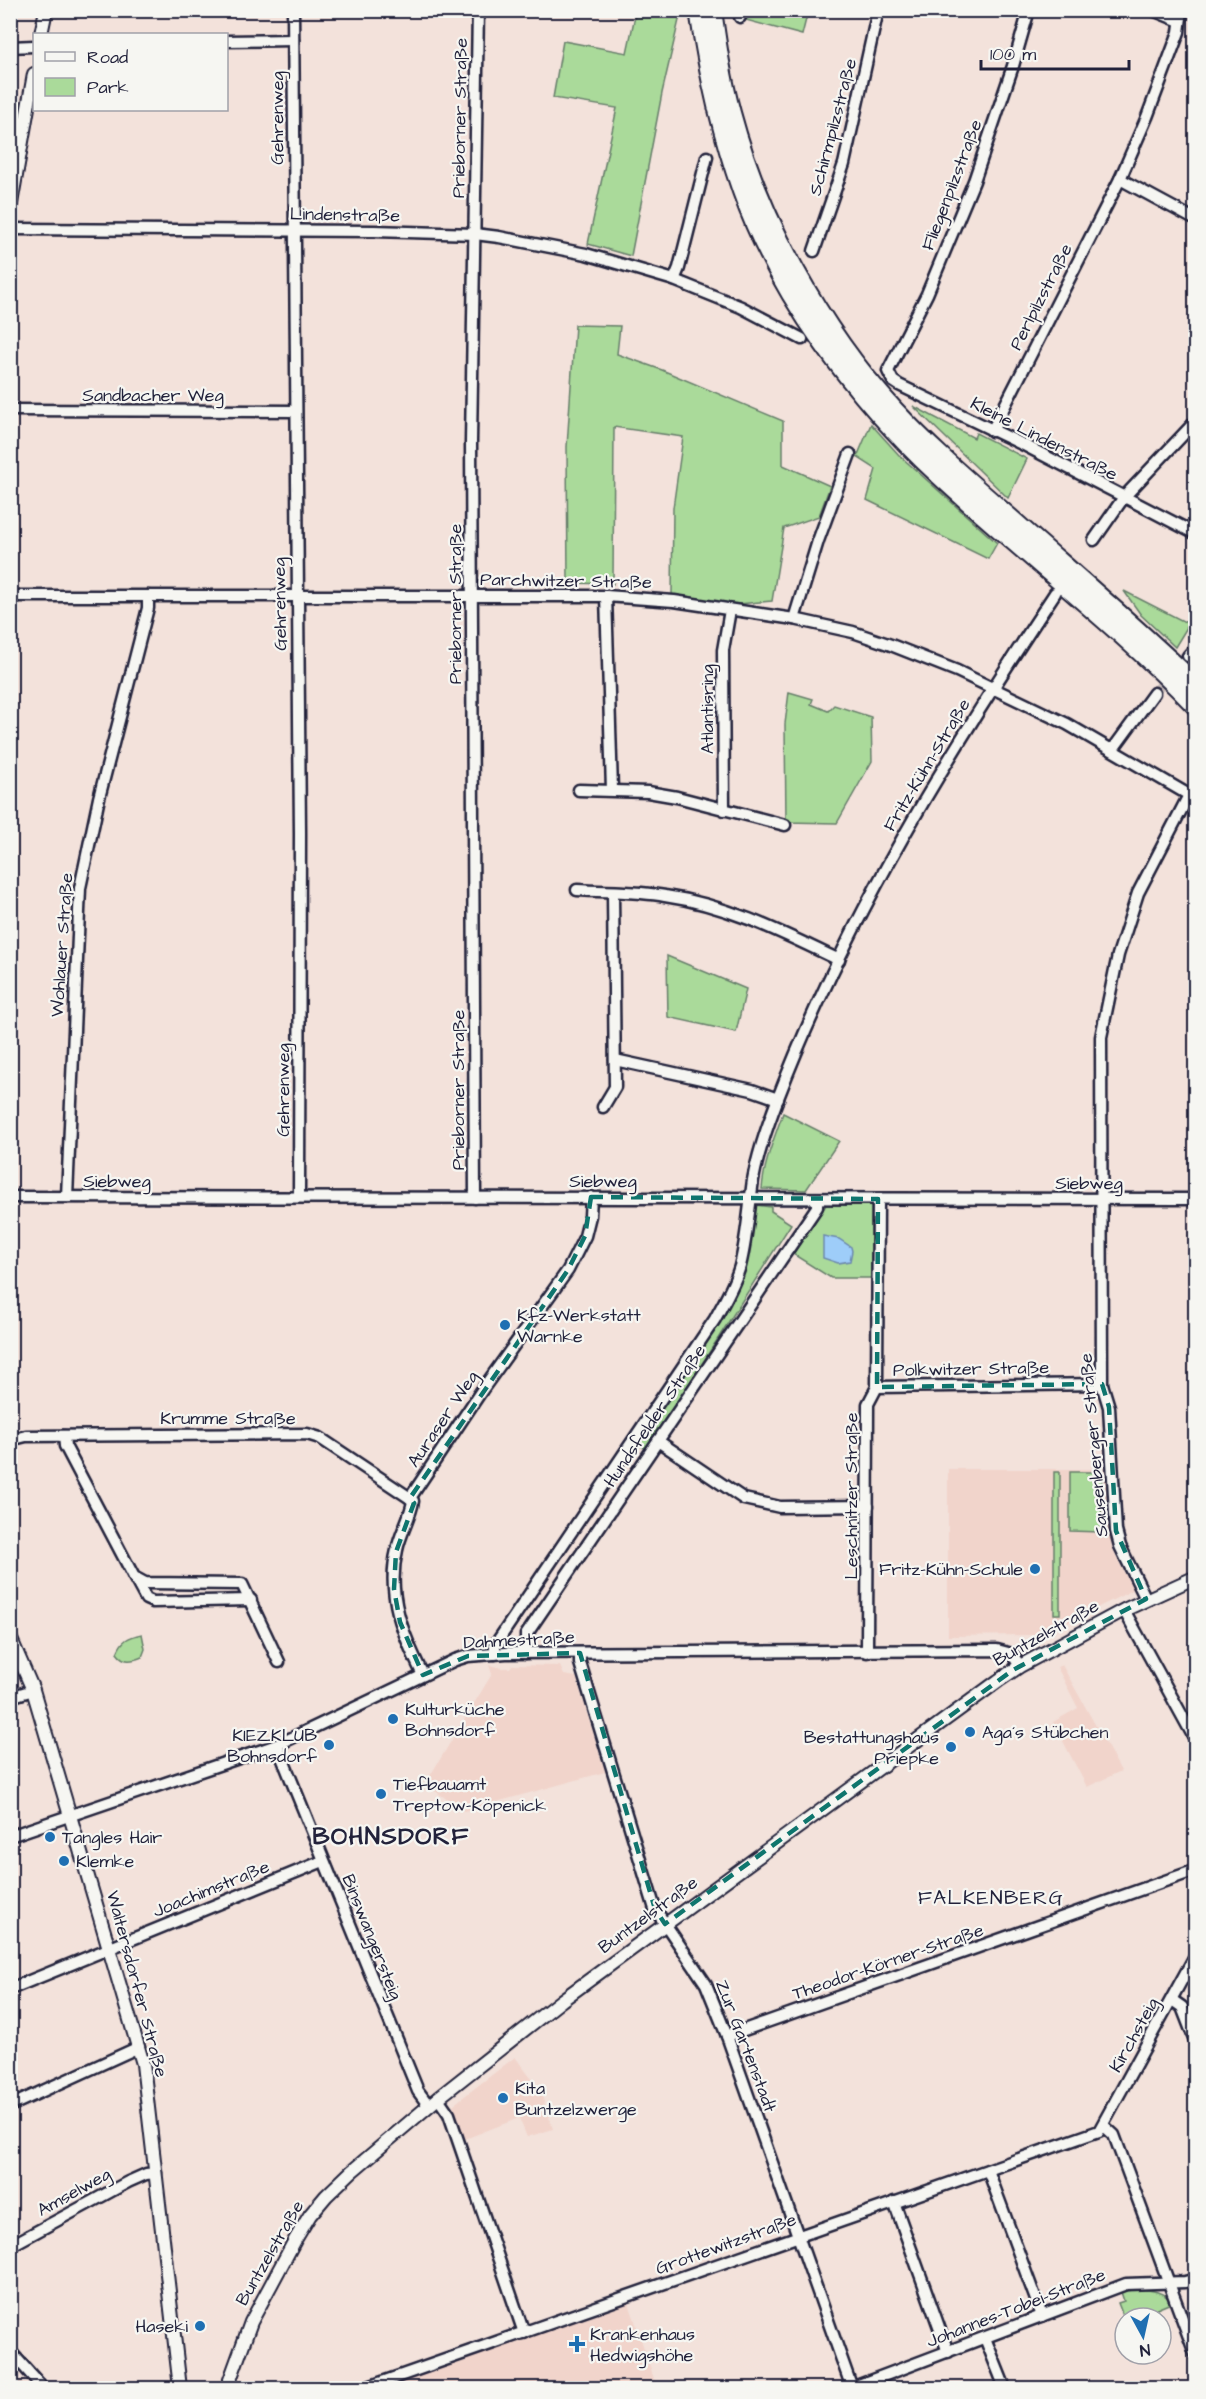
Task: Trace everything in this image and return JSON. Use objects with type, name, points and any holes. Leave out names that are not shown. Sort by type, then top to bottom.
[{"type":"highway","points":[[699,10],[708,70],[742,193],[763,240],[789,288],[844,373],[882,418],[939,475],[1196,706]]},
{"type":"highway","points":[[712,10],[731,113],[747,165],[768,217],[787,255],[833,332],[893,409],[949,465],[1136,629],[1196,685]]},
{"type":"street","points":[[41,33],[46,10]]},
{"type":"street","name":"Gehrenweg","points":[[293,10],[296,596],[300,834],[299,1197]]},
{"type":"street","name":"Prieborner Straße","points":[[474,1198],[471,442],[478,10]]},
{"type":"street","name":"Schirmpilzstraße","points":[[814,251],[844,164],[878,10]]},
{"type":"street","name":"Fliegenpilzstraße","points":[[889,365],[927,294],[974,181],[1013,66],[1029,10]]},
{"type":"street","points":[[1153,10],[1181,16]]},
{"type":"street","name":"Perlpilzstraße","points":[[992,431],[1120,179],[1151,107],[1179,32],[1181,16]]},
{"type":"street","points":[[228,42],[293,40]]},
{"type":"street","points":[[10,47],[33,46]]},
{"type":"street","points":[[10,209],[33,80]]},
{"type":"street","points":[[674,280],[679,268],[706,157]]},
{"type":"street","points":[[1120,179],[1196,220]]},
{"type":"street","name":"Lindenstraße","points":[[10,229],[475,234],[586,254],[674,280],[741,307],[802,339]]},
{"type":"street","name":"Kleine Lindenstraße","points":[[889,365],[890,376],[899,385],[1196,534]]},
{"type":"street","name":"Sandbacher Weg","points":[[10,410],[295,411]]},
{"type":"street","points":[[1094,540],[1124,497],[1196,421]]},
{"type":"street","points":[[794,619],[818,540],[850,454]]},
{"type":"street","name":"Fritz-Kühn-Straße","points":[[751,1199],[758,1159],[778,1099],[839,960],[916,812],[992,687],[1055,593]]},
{"type":"street","name":"Parchwitzer Straße","points":[[10,596],[606,596],[648,598],[794,619],[872,639],[957,671],[1113,749],[1192,797]]},
{"type":"street","name":"Wohlauer Straße","points":[[67,1197],[81,880],[99,798],[148,608],[148,596]]},
{"type":"street","points":[[606,596],[612,790]]},
{"type":"street","name":"Atlantisring","points":[[724,810],[723,650],[730,610]]},
{"type":"street","points":[[1113,749],[1154,693]]},
{"type":"street","points":[[579,790],[648,792],[677,797],[785,825]]},
{"type":"street","name":"Sausenberger Straße","points":[[1146,1599],[1120,1546],[1116,1531],[1109,1407],[1102,1384],[1101,1036],[1118,955],[1138,893],[1192,797]]},
{"type":"street","points":[[577,890],[666,896],[741,915],[839,960]]},
{"type":"street","points":[[603,1107],[615,1087],[613,892]]},
{"type":"street","points":[[615,1060],[752,1090],[778,1099]]},
{"type":"street","name":"Siebweg","points":[[10,1197],[1196,1199]]},
{"type":"street","name":"Auraser Weg","points":[[423,1675],[400,1622],[394,1589],[396,1552],[412,1507],[413,1501],[410,1498],[568,1270],[587,1230],[591,1197]]},
{"type":"street","name":"Hundsfelder Straße","points":[[495,1654],[495,1645],[715,1319],[740,1266],[751,1199]]},
{"type":"street","name":"Hundsfelder Straße","points":[[526,1653],[526,1635],[817,1207],[817,1199]]},
{"type":"street","name":"Leschnitzer Straße","points":[[867,1652],[868,1404],[877,1387],[878,1199]]},
{"type":"street","name":"Polkwitzer Straße","points":[[877,1387],[1102,1384]]},
{"type":"street","name":"Krumme Straße","points":[[10,1440],[26,1436],[307,1434],[320,1438],[410,1498]]},
{"type":"street","points":[[64,1436],[65,1446],[146,1599],[153,1602],[251,1600]]},
{"type":"street","points":[[658,1440],[744,1499],[780,1507],[868,1506]]},
{"type":"street","points":[[134,1576],[145,1583],[235,1582],[242,1584],[279,1662]]},
{"type":"street","name":"Buntzelstraße","points":[[227,2388],[251,2322],[310,2215],[351,2172],[434,2102],[546,2012],[1020,1666],[1124,1610],[1196,1577]]},
{"type":"street","points":[[1124,1610],[1196,1741]]},
{"type":"street","name":"Waltersdorfer Straße","points":[[10,1637],[33,1690],[139,2047],[146,2082],[180,2388]]},
{"type":"street","name":"Dahmestraße","points":[[10,1836],[277,1745],[468,1656],[526,1653],[997,1650],[1012,1654],[1020,1666]]},
{"type":"street","name":"Zur Gartenstadt","points":[[580,1653],[580,1664],[655,1909],[706,1984],[727,2036],[851,2388]]},
{"type":"street","points":[[10,1697],[33,1690]]},
{"type":"street","name":"Binswangersteig","points":[[277,1745],[418,2091],[449,2114],[524,2333]]},
{"type":"street","name":"Joachimstraße","points":[[10,1989],[323,1861]]},
{"type":"street","name":"Theodor-Körner-Straße","points":[[727,2036],[1196,1870]]},
{"type":"street","name":"Kirchsteig","points":[[1101,2128],[1196,1954]]},
{"type":"street","points":[[1172,2000],[1182,2007],[1196,2043]]},
{"type":"street","points":[[10,2106],[139,2047]]},
{"type":"street","points":[[1101,2128],[1114,2136],[1196,2356]]},
{"type":"street","name":"Grottewitzstraße","points":[[365,2388],[988,2170],[1101,2128]]},
{"type":"street","points":[[988,2170],[1042,2316]]},
{"type":"street","name":"Amselweg","points":[[10,2246],[128,2181],[156,2173]]},
{"type":"street","points":[[894,2202],[948,2352]]},
{"type":"street","name":"Johannes-Tobei-Straße","points":[[851,2388],[1126,2284],[1196,2279]]},
{"type":"street","points":[[986,2338],[1005,2388]]},
{"type":"street","points":[[10,2351],[43,2388]]},
{"type":"highlighted area","points":[[591,1197],[878,1199],[877,1387],[1102,1384],[1109,1407],[1116,1531],[1146,1599],[1013,1670],[665,1924],[655,1909],[580,1653],[468,1656],[423,1675],[400,1622],[394,1589],[396,1552],[414,1503],[410,1498],[568,1270],[585,1236]]},
{"type":"shaded area","name":"Fritz-Kühn-Schule","points":[[948,1469],[1106,1469],[1108,1521],[1112,1548],[1133,1590],[1050,1631],[1042,1630],[1032,1635],[948,1636]]},
{"type":"shaded area","points":[[489,1665],[502,1668],[510,1668],[512,1665],[560,1666],[564,1675],[576,1677],[605,1772],[464,1811],[425,1784],[492,1674]]},
{"type":"shaded area","points":[[1062,1665],[1121,1771],[1087,1787],[1053,1722],[1078,1708],[1057,1667]]},
{"type":"shaded area","name":"Kita Buntzelzwerge","points":[[515,2057],[540,2090],[553,2129],[527,2137],[519,2118],[465,2139],[453,2105]]},
{"type":"shaded area","name":"Krankenhaus Hedwigshöhe","points":[[629,2303],[657,2388],[397,2388],[396,2384]]},
{"type":"green space","points":[[748,10],[808,11],[802,35],[746,20]]},
{"type":"green space","points":[[636,11],[679,11],[679,20],[662,93],[631,256],[588,244],[617,108],[553,98],[563,41],[627,53]]},
{"type":"green space","points":[[575,325],[620,326],[617,354],[662,370],[783,421],[783,465],[830,486],[819,516],[784,528],[772,601],[727,605],[672,596],[673,508],[683,437],[614,427],[613,584],[568,583],[567,447]]},
{"type":"green space","points":[[913,406],[974,438],[976,433],[1027,459],[1008,498]]},
{"type":"green space","points":[[871,424],[899,455],[997,543],[988,559],[867,500],[876,469],[857,457]]},
{"type":"green space","points":[[1124,591],[1189,624],[1175,647],[1141,615]]},
{"type":"green space","points":[[789,692],[813,699],[811,704],[828,711],[834,705],[871,717],[872,761],[837,823],[786,822],[785,724]]},
{"type":"green space","points":[[667,956],[746,989],[736,1032],[668,1017]]},
{"type":"green space","points":[[783,1113],[839,1141],[806,1190],[762,1189],[767,1160]]},
{"type":"green space","points":[[756,1205],[771,1207],[771,1211],[791,1224],[647,1450],[636,1442],[723,1317],[742,1269]]},
{"type":"green space","points":[[826,1205],[871,1205],[871,1278],[831,1278],[793,1254]]},
{"type":"green space","points":[[1054,1472],[1060,1472],[1060,1614],[1054,1614]]},
{"type":"green space","points":[[1070,1472],[1102,1472],[1101,1532],[1070,1531]]},
{"type":"green space","points":[[142,1634],[145,1649],[142,1657],[128,1660],[117,1653],[123,1642]]},
{"type":"green space","points":[[1137,2289],[1152,2291],[1165,2296],[1171,2303],[1164,2306],[1119,2306],[1118,2303],[1124,2301],[1121,2292]]},
{"type":"water","points":[[823,1236],[839,1239],[851,1247],[850,1261],[838,1263],[823,1258]]},
{"type":"tunnel","points":[[1154,693],[1188,656]]},
{"type":"place","name":"Kfz-Werkstatt Warnke","points":[[505,1325]]},
{"type":"place","name":"Fritz-Kühn-Schule","points":[[1035,1569]]},
{"type":"place","name":"Kulturküche Bohnsdorf","points":[[393,1719]]},
{"type":"place","name":"Aga´s Stübchen","points":[[970,1732]]},
{"type":"place","name":"KIEZKLUB Bohnsdorf","points":[[329,1745]]},
{"type":"place","name":"Bestattungshaus Priepke","points":[[951,1747]]},
{"type":"place","name":"Tiefbauamt Treptow-Köpenick","points":[[381,1794]]},
{"type":"place","name":"Tangles Hair","points":[[50,1837]]},
{"type":"place","name":"Klemke","points":[[64,1861]]},
{"type":"place","name":"Kita Buntzelzwerge","points":[[503,2098]]},
{"type":"place","name":"Haseki","points":[[200,2326]]},
{"type":"place","name":"Krankenhaus Hedwigshöhe","points":[[577,2344]]},
{"type":"district","name":"BOHNSDORF","points":[[391,1837]]},
{"type":"district","name":"FALKENBERG","points":[[991,1898]]}]
